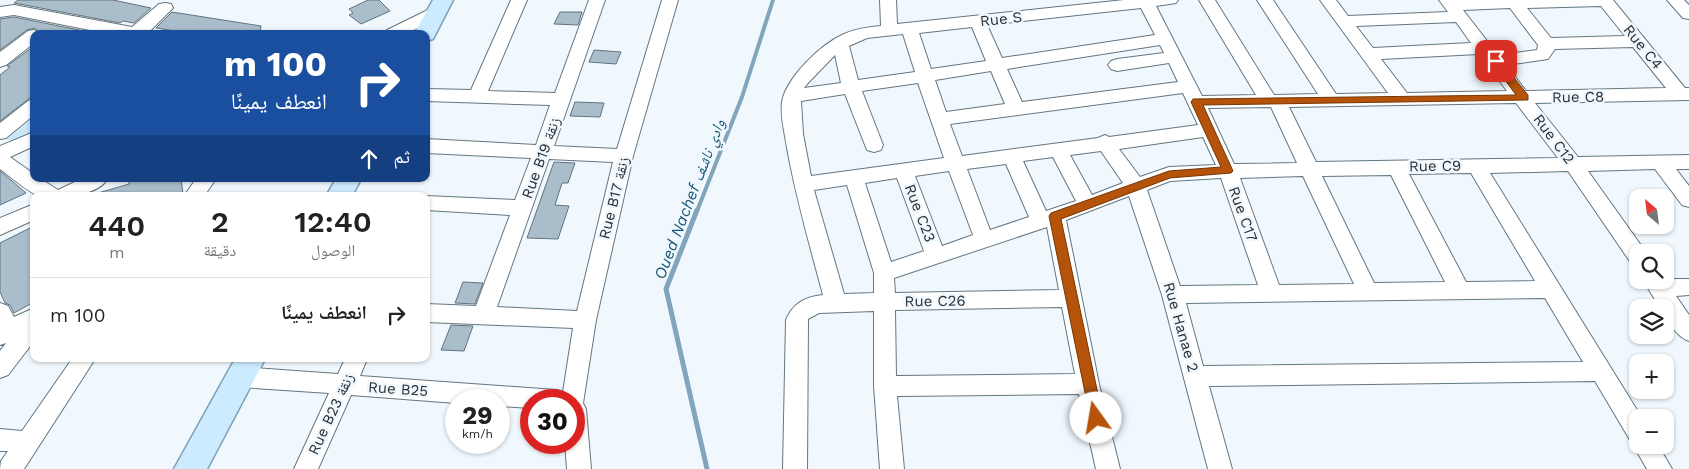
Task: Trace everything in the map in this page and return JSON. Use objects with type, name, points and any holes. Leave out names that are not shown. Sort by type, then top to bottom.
[{"type":"main road","points":[[427,30],[440,5]]},
{"type":"main road","points":[[190,469],[245,368]]},
{"type":"street","points":[[477,96],[519,0]]},
{"type":"street","name":"Rue B19 زنقة","points":[[483,316],[597,0]]},
{"type":"street","name":"Rue B17 زنقة","points":[[575,389],[585,320],[624,156],[670,0]]},
{"type":"street","points":[[888,0],[889,30]]},
{"type":"street","points":[[1026,0],[1034,15]]},
{"type":"street","name":"Rue S","points":[[848,39],[889,30],[978,22],[1145,1],[1170,0]]},
{"type":"street","points":[[1206,0],[1273,100],[1309,169],[1368,292]]},
{"type":"street","points":[[1265,0],[1331,100]]},
{"type":"street","points":[[1328,0],[1402,99]]},
{"type":"street","points":[[1344,21],[1453,7],[1605,0]]},
{"type":"street","name":"Rue C4","points":[[1605,0],[1685,95]]},
{"type":"street","points":[[1675,0],[1689,14]]},
{"type":"street","name":"Rue C17","points":[[1145,1],[1175,57],[1228,171],[1271,293]]},
{"type":"street","points":[[399,30],[440,5]]},
{"type":"street","points":[[1370,54],[1542,55],[1547,49],[1546,44],[1516,5]]},
{"type":"street","name":"Rue C12","points":[[1453,7],[1573,164],[1629,244]]},
{"type":"street","points":[[133,30],[165,8]]},
{"type":"street","points":[[0,12],[14,10],[114,30]]},
{"type":"street","points":[[39,30],[55,18]]},
{"type":"street","points":[[978,22],[1016,109]]},
{"type":"street","points":[[909,28],[939,119],[984,239]]},
{"type":"street","points":[[0,61],[30,37]]},
{"type":"street","points":[[848,39],[851,87],[874,145]]},
{"type":"street","points":[[836,304],[803,184],[791,110],[793,96],[800,80],[848,39]]},
{"type":"street","points":[[793,96],[1165,39]]},
{"type":"street","points":[[1546,44],[1639,41]]},
{"type":"street","points":[[1117,65],[1175,57]]},
{"type":"street","name":"Rue C8","points":[[939,119],[1016,109],[1193,94],[1273,100],[1685,95]]},
{"type":"street","points":[[430,95],[562,99]]},
{"type":"street","points":[[0,132],[30,107]]},
{"type":"street","points":[[803,184],[1012,157],[1105,142],[1209,130]]},
{"type":"street","points":[[0,154],[30,140]]},
{"type":"street","name":"Rue Hanae 2","points":[[1105,142],[1136,187],[1172,295],[1220,469]]},
{"type":"street","points":[[430,146],[624,156]]},
{"type":"street","points":[[1058,150],[1088,204]]},
{"type":"street","points":[[1012,157],[1048,219],[1072,298],[1088,384],[1108,469]]},
{"type":"street","points":[[0,160],[30,181]]},
{"type":"street","points":[[1660,162],[1689,200]]},
{"type":"street","name":"Rue C9","points":[[884,273],[1048,219],[1169,174],[1309,169],[1689,162]]},
{"type":"street","points":[[1476,166],[1629,417]]},
{"type":"street","points":[[1396,167],[1460,290]]},
{"type":"street","name":"Rue C23","points":[[903,170],[936,256]]},
{"type":"street","points":[[854,178],[884,273],[885,386],[892,469]]},
{"type":"street","points":[[32,182],[46,192]]},
{"type":"street","points":[[71,192],[92,182]]},
{"type":"street","points":[[430,205],[522,208]]},
{"type":"street","points":[[0,227],[30,213]]},
{"type":"street","points":[[1674,286],[1689,288]]},
{"type":"street","points":[[1172,295],[1550,289]]},
{"type":"street","points":[[1659,289],[1689,332]]},
{"type":"street","name":"Rue C26","points":[[795,469],[796,320],[800,311],[813,305],[1072,298]]},
{"type":"street","points":[[430,313],[585,320]]},
{"type":"street","points":[[3,326],[30,318]]},
{"type":"street","points":[[0,368],[30,329]]},
{"type":"street","points":[[10,469],[82,362]]},
{"type":"street","name":"Rue B23 زنقة","points":[[306,469],[355,362]]},
{"type":"street","name":"Rue B25","points":[[245,368],[344,386],[520,398]]},
{"type":"street","points":[[1195,376],[1601,371]]},
{"type":"street","points":[[885,386],[1088,384]]},
{"type":"street","points":[[0,440],[28,442]]},
{"type":"street","points":[[577,454],[578,469]]},
{"type":"street","points":[[1651,454],[1660,469]]},
{"type":"shaded area","points":[[30,120],[30,133],[15,140],[6,140]]},
{"type":"building","points":[[18,0],[113,0],[151,8],[134,23],[123,21],[120,23],[14,3]]},
{"type":"building","points":[[368,0],[379,0],[390,11],[361,24],[349,15],[353,13],[349,9]]},
{"type":"building","points":[[172,12],[261,26],[260,30],[169,30],[156,28]]},
{"type":"building","points":[[560,12],[582,12],[578,25],[554,24]]},
{"type":"building","points":[[14,17],[79,30],[37,30],[34,28],[27,30],[0,50],[0,19]]},
{"type":"building","points":[[30,49],[30,98],[0,121],[0,75],[10,67],[7,66]]},
{"type":"building","points":[[594,50],[621,52],[616,64],[589,62]]},
{"type":"building","points":[[575,102],[604,103],[600,117],[570,116]]},
{"type":"building","points":[[554,162],[575,163],[568,183],[562,183],[555,205],[569,206],[558,239],[527,238]]},
{"type":"building","points":[[0,171],[12,181],[26,193],[0,205]]},
{"type":"building","points":[[129,182],[181,182],[183,192],[101,192],[129,184]]},
{"type":"building","points":[[30,228],[30,304],[14,313],[10,305],[5,303],[0,292],[0,243]]},
{"type":"building","points":[[463,282],[483,283],[475,304],[455,303]]},
{"type":"building","points":[[451,325],[473,326],[464,351],[441,350]]},
{"type":"waterway","name":"Oued Nachef وادي ناشف","points":[[697,211],[742,97],[773,0]]},
{"type":"waterway","name":"Oued Nachef وادي ناشف","points":[[697,210],[666,289],[707,469]]},
{"type":"route","points":[[1096,418],[1055,216],[1169,174],[1228,171],[1196,102],[1524,98],[1496,61]]}]
